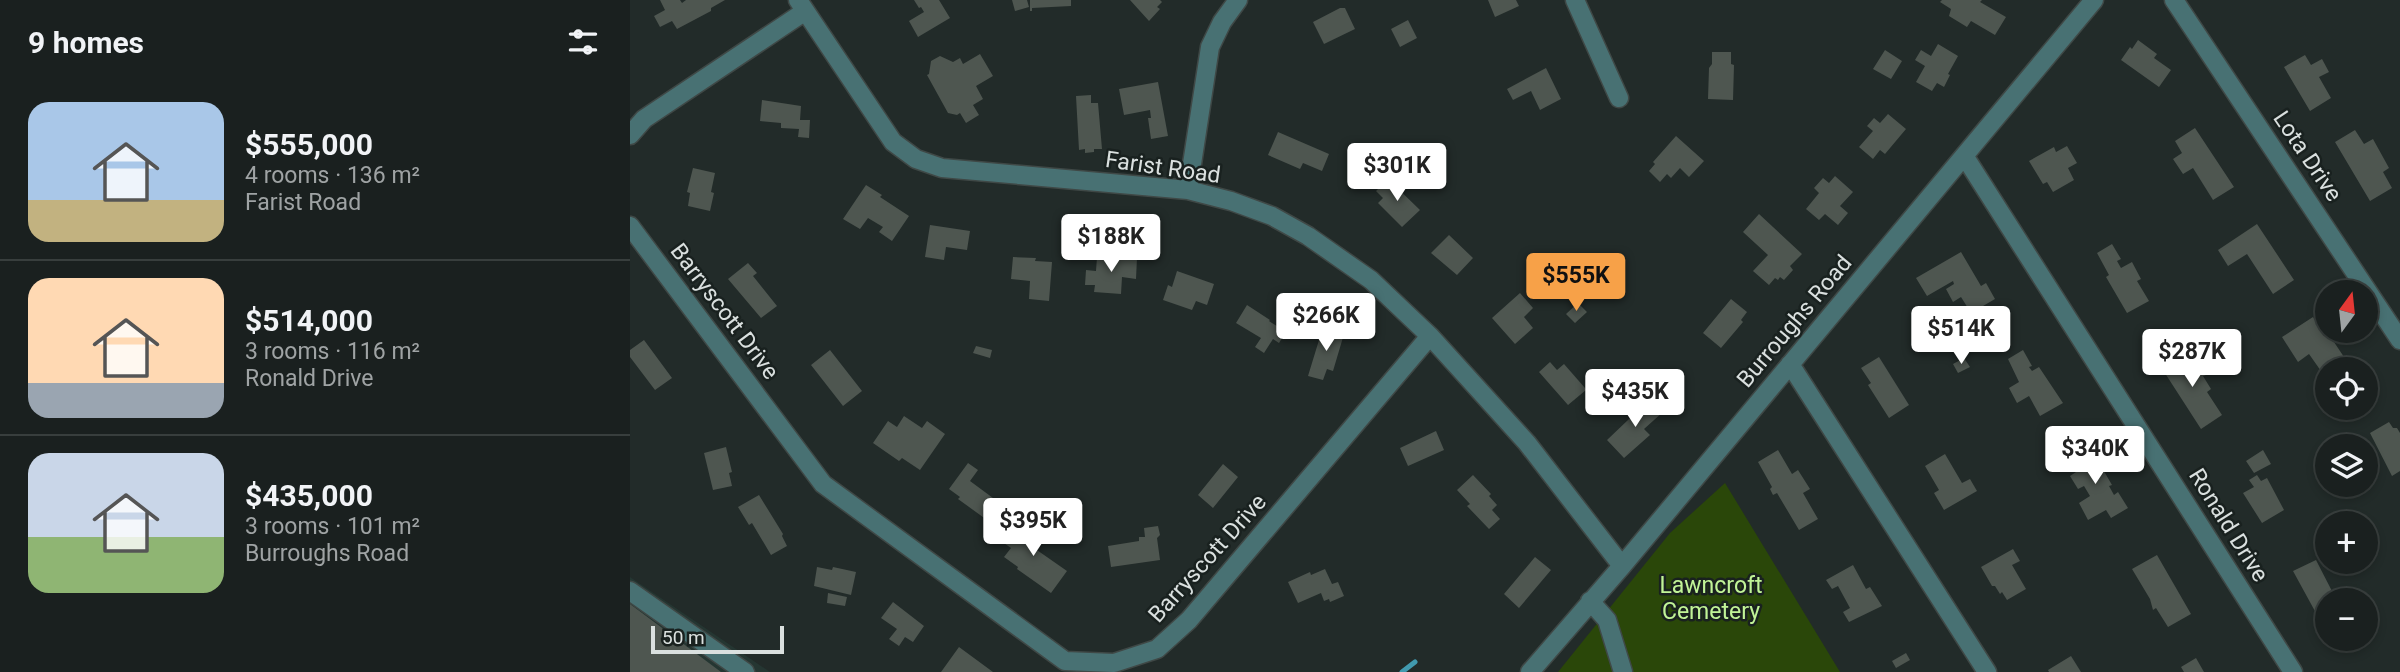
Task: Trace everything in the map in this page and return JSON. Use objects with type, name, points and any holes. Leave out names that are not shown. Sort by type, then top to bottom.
[{"type":"street","points":[[1188,190],[1210,47],[1222,22],[1238,0]]},
{"type":"street","points":[[1575,0],[1619,98]]},
{"type":"street","name":"Burroughs Road","points":[[1530,672],[1622,566],[2094,0]]},
{"type":"street","name":"Lota Drive","points":[[2174,0],[2400,340]]},
{"type":"street","points":[[630,135],[645,119],[801,6]]},
{"type":"street","name":"Farist Road","points":[[801,6],[893,142],[916,159],[942,168],[1188,190],[1231,201],[1272,216],[1308,236],[1371,280],[1430,336],[1527,443],[1622,566]]},
{"type":"street","name":"Ronald Drive","points":[[1965,157],[2293,672]]},
{"type":"street","name":"Barryscott Drive","points":[[630,226],[823,484],[1065,661],[1114,663],[1157,649],[1189,620],[1430,336]]},
{"type":"street","points":[[1790,363],[1987,672]]},
{"type":"street","points":[[630,591],[745,672]]},
{"type":"street","points":[[1590,601],[1607,620],[1623,672]]},
{"type":"shaded area","points":[[630,577],[770,672],[630,672]]},
{"type":"green space","name":"Lawncroft Cemetery","points":[[1725,483],[1840,672],[1558,672],[1670,533]]},
{"type":"building","points":[[660,0],[680,0],[682,3],[686,0],[725,0],[711,8],[711,11],[677,29],[672,21],[660,27],[654,16],[665,10]]},
{"type":"building","points":[[914,0],[939,0],[950,18],[918,37],[909,21],[924,12]]},
{"type":"building","points":[[1012,0],[1027,0],[1029,7],[1015,11]]},
{"type":"building","points":[[1030,0],[1071,0],[1071,6],[1032,8],[1030,11]]},
{"type":"building","points":[[1130,0],[1162,2],[1157,7],[1160,9],[1149,21]]},
{"type":"building","points":[[1488,0],[1516,0],[1519,6],[1495,17]]},
{"type":"building","points":[[1982,0],[1980,2],[2006,17],[1995,35],[1971,21],[1967,27],[1949,16],[1951,9],[1940,2]]},
{"type":"building","points":[[1345,8],[1355,29],[1324,44],[1313,22]]},
{"type":"building","points":[[1408,20],[1417,38],[1400,47],[1391,29]]},
{"type":"building","points":[[2138,40],[2157,54],[2154,58],[2171,70],[2159,87],[2121,60]]},
{"type":"building","points":[[1938,44],[1958,56],[1944,87],[1937,83],[1932,91],[1916,82],[1925,66],[1915,60],[1921,50],[1931,56]]},
{"type":"building","points":[[1885,50],[1902,61],[1891,79],[1873,69]]},
{"type":"building","points":[[1712,52],[1731,52],[1731,64],[1734,65],[1733,100],[1708,99]]},
{"type":"building","points":[[980,54],[993,76],[976,86],[983,99],[973,105],[979,115],[966,123],[960,113],[948,113],[927,75],[931,61],[940,56],[953,62],[960,58],[963,64]]},
{"type":"building","points":[[2305,55],[2311,65],[2322,59],[2329,72],[2319,77],[2331,98],[2310,111],[2284,67]]},
{"type":"building","points":[[1546,68],[1561,99],[1540,110],[1531,91],[1513,100],[1507,89]]},
{"type":"building","points":[[1158,82],[1168,136],[1151,139],[1148,118],[1151,118],[1150,110],[1124,115],[1119,89]]},
{"type":"building","points":[[1091,95],[1091,103],[1098,103],[1102,149],[1085,153],[1085,149],[1079,150],[1076,96]]},
{"type":"building","points":[[762,100],[801,106],[800,120],[810,120],[809,138],[798,137],[799,129],[781,128],[781,123],[760,121]]},
{"type":"building","points":[[1888,114],[1906,129],[1885,154],[1880,150],[1873,159],[1859,147],[1873,131],[1867,126],[1874,118],[1880,123]]},
{"type":"building","points":[[2195,128],[2234,187],[2213,200],[2193,168],[2183,174],[2173,159],[2182,153],[2175,141]]},
{"type":"building","points":[[2355,130],[2364,144],[2373,139],[2389,168],[2383,172],[2392,188],[2370,201],[2335,142]]},
{"type":"building","points":[[1278,132],[1329,154],[1322,171],[1303,163],[1300,169],[1268,155]]},
{"type":"building","points":[[1676,136],[1704,161],[1689,177],[1680,168],[1671,178],[1667,174],[1660,182],[1649,171],[1655,164],[1653,162]]},
{"type":"building","points":[[2067,146],[2077,163],[2068,168],[2074,180],[2053,192],[2047,182],[2043,184],[2029,161],[2054,147],[2056,152]]},
{"type":"building","points":[[693,168],[715,173],[710,211],[688,206],[690,193],[687,192]]},
{"type":"building","points":[[1835,176],[1853,192],[1840,206],[1848,213],[1838,225],[1825,214],[1819,220],[1806,209],[1819,193],[1814,188],[1823,178],[1829,183]]},
{"type":"building","points":[[1388,179],[1420,210],[1402,227],[1378,203],[1383,198],[1376,191]]},
{"type":"building","points":[[866,185],[909,216],[892,241],[879,232],[883,227],[868,218],[860,229],[843,219]]},
{"type":"building","points":[[1759,214],[1802,254],[1790,266],[1793,270],[1784,280],[1775,278],[1769,285],[1753,271],[1768,255],[1743,232]]},
{"type":"building","points":[[2257,224],[2294,280],[2273,294],[2247,254],[2228,266],[2218,250]]},
{"type":"building","points":[[930,225],[970,231],[967,250],[946,247],[944,260],[925,257]]},
{"type":"building","points":[[1449,235],[1473,258],[1457,275],[1431,253]]},
{"type":"building","points":[[2112,244],[2121,259],[2117,261],[2121,268],[2132,262],[2141,279],[2137,281],[2149,301],[2127,313],[2106,277],[2109,275],[2097,253]]},
{"type":"building","points":[[1961,252],[1981,286],[1986,283],[1995,299],[1971,313],[1961,297],[1953,302],[1946,289],[1954,284],[1953,281],[1927,296],[1916,278]]},
{"type":"building","points":[[1013,257],[1052,262],[1049,301],[1029,299],[1030,281],[1011,279]]},
{"type":"building","points":[[1097,257],[1137,258],[1136,279],[1122,277],[1121,294],[1094,292],[1095,285],[1085,285],[1086,270],[1096,271]]},
{"type":"building","points":[[748,263],[757,273],[753,276],[777,306],[761,318],[728,279]]},
{"type":"building","points":[[1177,271],[1214,284],[1207,305],[1196,301],[1192,310],[1163,300],[1168,285],[1172,287]]},
{"type":"building","points":[[1520,293],[1533,308],[1524,317],[1533,328],[1515,344],[1492,318]]},
{"type":"building","points":[[1731,299],[1747,312],[1741,320],[1743,322],[1721,348],[1703,333]]},
{"type":"building","points":[[1578,303],[1587,312],[1575,323],[1566,314]]},
{"type":"building","points":[[1247,305],[1280,328],[1277,331],[1284,335],[1279,343],[1273,339],[1264,353],[1255,347],[1261,338],[1236,323]]},
{"type":"building","points":[[2313,317],[2315,343],[2335,343],[2344,357],[2315,357],[2315,363],[2309,354],[2298,362],[2282,337]]},
{"type":"building","points":[[1323,327],[1344,334],[1333,371],[1327,369],[1323,380],[1308,376]]},
{"type":"building","points":[[644,340],[672,378],[655,390],[630,357],[630,350]]},
{"type":"building","points":[[976,346],[992,350],[990,358],[973,353]]},
{"type":"building","points":[[830,350],[862,391],[843,406],[811,365]]},
{"type":"building","points":[[2023,350],[2032,371],[2039,367],[2063,403],[2040,416],[2029,396],[2017,403],[2009,388],[2019,382],[2008,359]]},
{"type":"building","points":[[2179,354],[2183,360],[2192,354],[2206,375],[2203,376],[2211,389],[2207,392],[2222,415],[2201,429],[2161,367]]},
{"type":"building","points":[[1879,357],[1909,405],[1889,418],[1868,385],[1871,383],[1861,368]]},
{"type":"building","points":[[1964,358],[1970,367],[1958,373],[1953,364]]},
{"type":"building","points":[[1550,362],[1557,370],[1564,364],[1586,390],[1568,405],[1539,372]]},
{"type":"building","points":[[1650,399],[1663,412],[1644,429],[1650,435],[1624,458],[1607,440]]},
{"type":"building","points":[[904,416],[922,428],[927,421],[945,434],[920,470],[902,458],[899,461],[873,443],[888,421],[897,427]]},
{"type":"building","points":[[2389,422],[2393,428],[2397,428],[2400,433],[2400,471],[2392,476],[2378,449],[2378,434],[2370,433]]},
{"type":"building","points":[[1436,431],[1444,450],[1408,466],[1400,448]]},
{"type":"building","points":[[726,447],[732,472],[729,473],[732,486],[713,490],[704,453]]},
{"type":"building","points":[[2090,447],[2112,485],[2109,486],[2114,495],[2118,492],[2128,508],[2111,518],[2106,510],[2088,520],[2079,503],[2090,496],[2084,486],[2078,489],[2070,476],[2076,472],[2069,459]]},
{"type":"building","points":[[1778,450],[1792,474],[1798,470],[1810,489],[1803,493],[1818,519],[1799,530],[1777,493],[1773,495],[1770,489],[1772,487],[1758,462]]},
{"type":"building","points":[[2263,450],[2271,464],[2254,473],[2246,461]]},
{"type":"building","points":[[1945,454],[1962,483],[1970,479],[1977,491],[1944,510],[1934,493],[1939,490],[1925,466]]},
{"type":"building","points":[[968,463],[978,470],[970,481],[998,505],[987,520],[949,489]]},
{"type":"building","points":[[1223,464],[1238,477],[1213,508],[1198,495]]},
{"type":"building","points":[[1473,475],[1491,494],[1489,496],[1497,505],[1492,510],[1500,519],[1489,529],[1467,506],[1470,504],[1457,490]]},
{"type":"building","points":[[2257,475],[2261,481],[2267,478],[2284,510],[2262,523],[2243,493],[2254,487],[2249,480]]},
{"type":"building","points":[[759,495],[783,534],[787,546],[771,555],[752,523],[749,525],[738,507]]},
{"type":"building","points":[[1028,524],[1043,534],[1034,548],[1067,571],[1051,593],[1004,557],[1011,548],[1001,541],[1010,528],[1020,536]]},
{"type":"building","points":[[1158,526],[1160,560],[1111,567],[1108,546],[1139,541],[1139,537],[1145,537],[1144,528]]},
{"type":"building","points":[[2013,549],[2020,561],[2012,565],[2026,589],[2007,600],[2002,592],[2000,594],[1995,586],[1992,586],[1981,567]]},
{"type":"building","points":[[2157,555],[2191,614],[2168,627],[2156,608],[2153,610],[2150,599],[2132,569]]},
{"type":"building","points":[[1535,557],[1551,570],[1519,608],[1504,594]]},
{"type":"building","points":[[2315,560],[2315,574],[2323,574],[2330,588],[2315,588],[2315,611],[2293,571]]},
{"type":"building","points":[[1853,565],[1866,589],[1870,587],[1882,606],[1849,622],[1843,612],[1850,608],[1838,586],[1832,589],[1826,580]]},
{"type":"building","points":[[817,567],[856,572],[851,595],[814,586]]},
{"type":"building","points":[[1325,569],[1332,584],[1338,582],[1344,596],[1330,602],[1329,599],[1324,601],[1321,593],[1298,603],[1288,582],[1310,572],[1311,575]]},
{"type":"building","points":[[828,593],[847,597],[845,606],[827,603]]},
{"type":"building","points":[[893,602],[924,626],[913,642],[905,637],[899,646],[889,639],[897,629],[881,618]]},
{"type":"building","points":[[630,604],[721,672],[630,672]]},
{"type":"building","points":[[959,647],[993,672],[941,672]]},
{"type":"building","points":[[1906,653],[1910,660],[1896,668],[1892,661]]},
{"type":"building","points":[[2071,656],[2081,672],[2049,672],[2048,670]]},
{"type":"building","points":[[2196,658],[2204,672],[2184,672],[2181,667]]},
{"type":"waterway","points":[[1402,672],[1415,662]]}]
